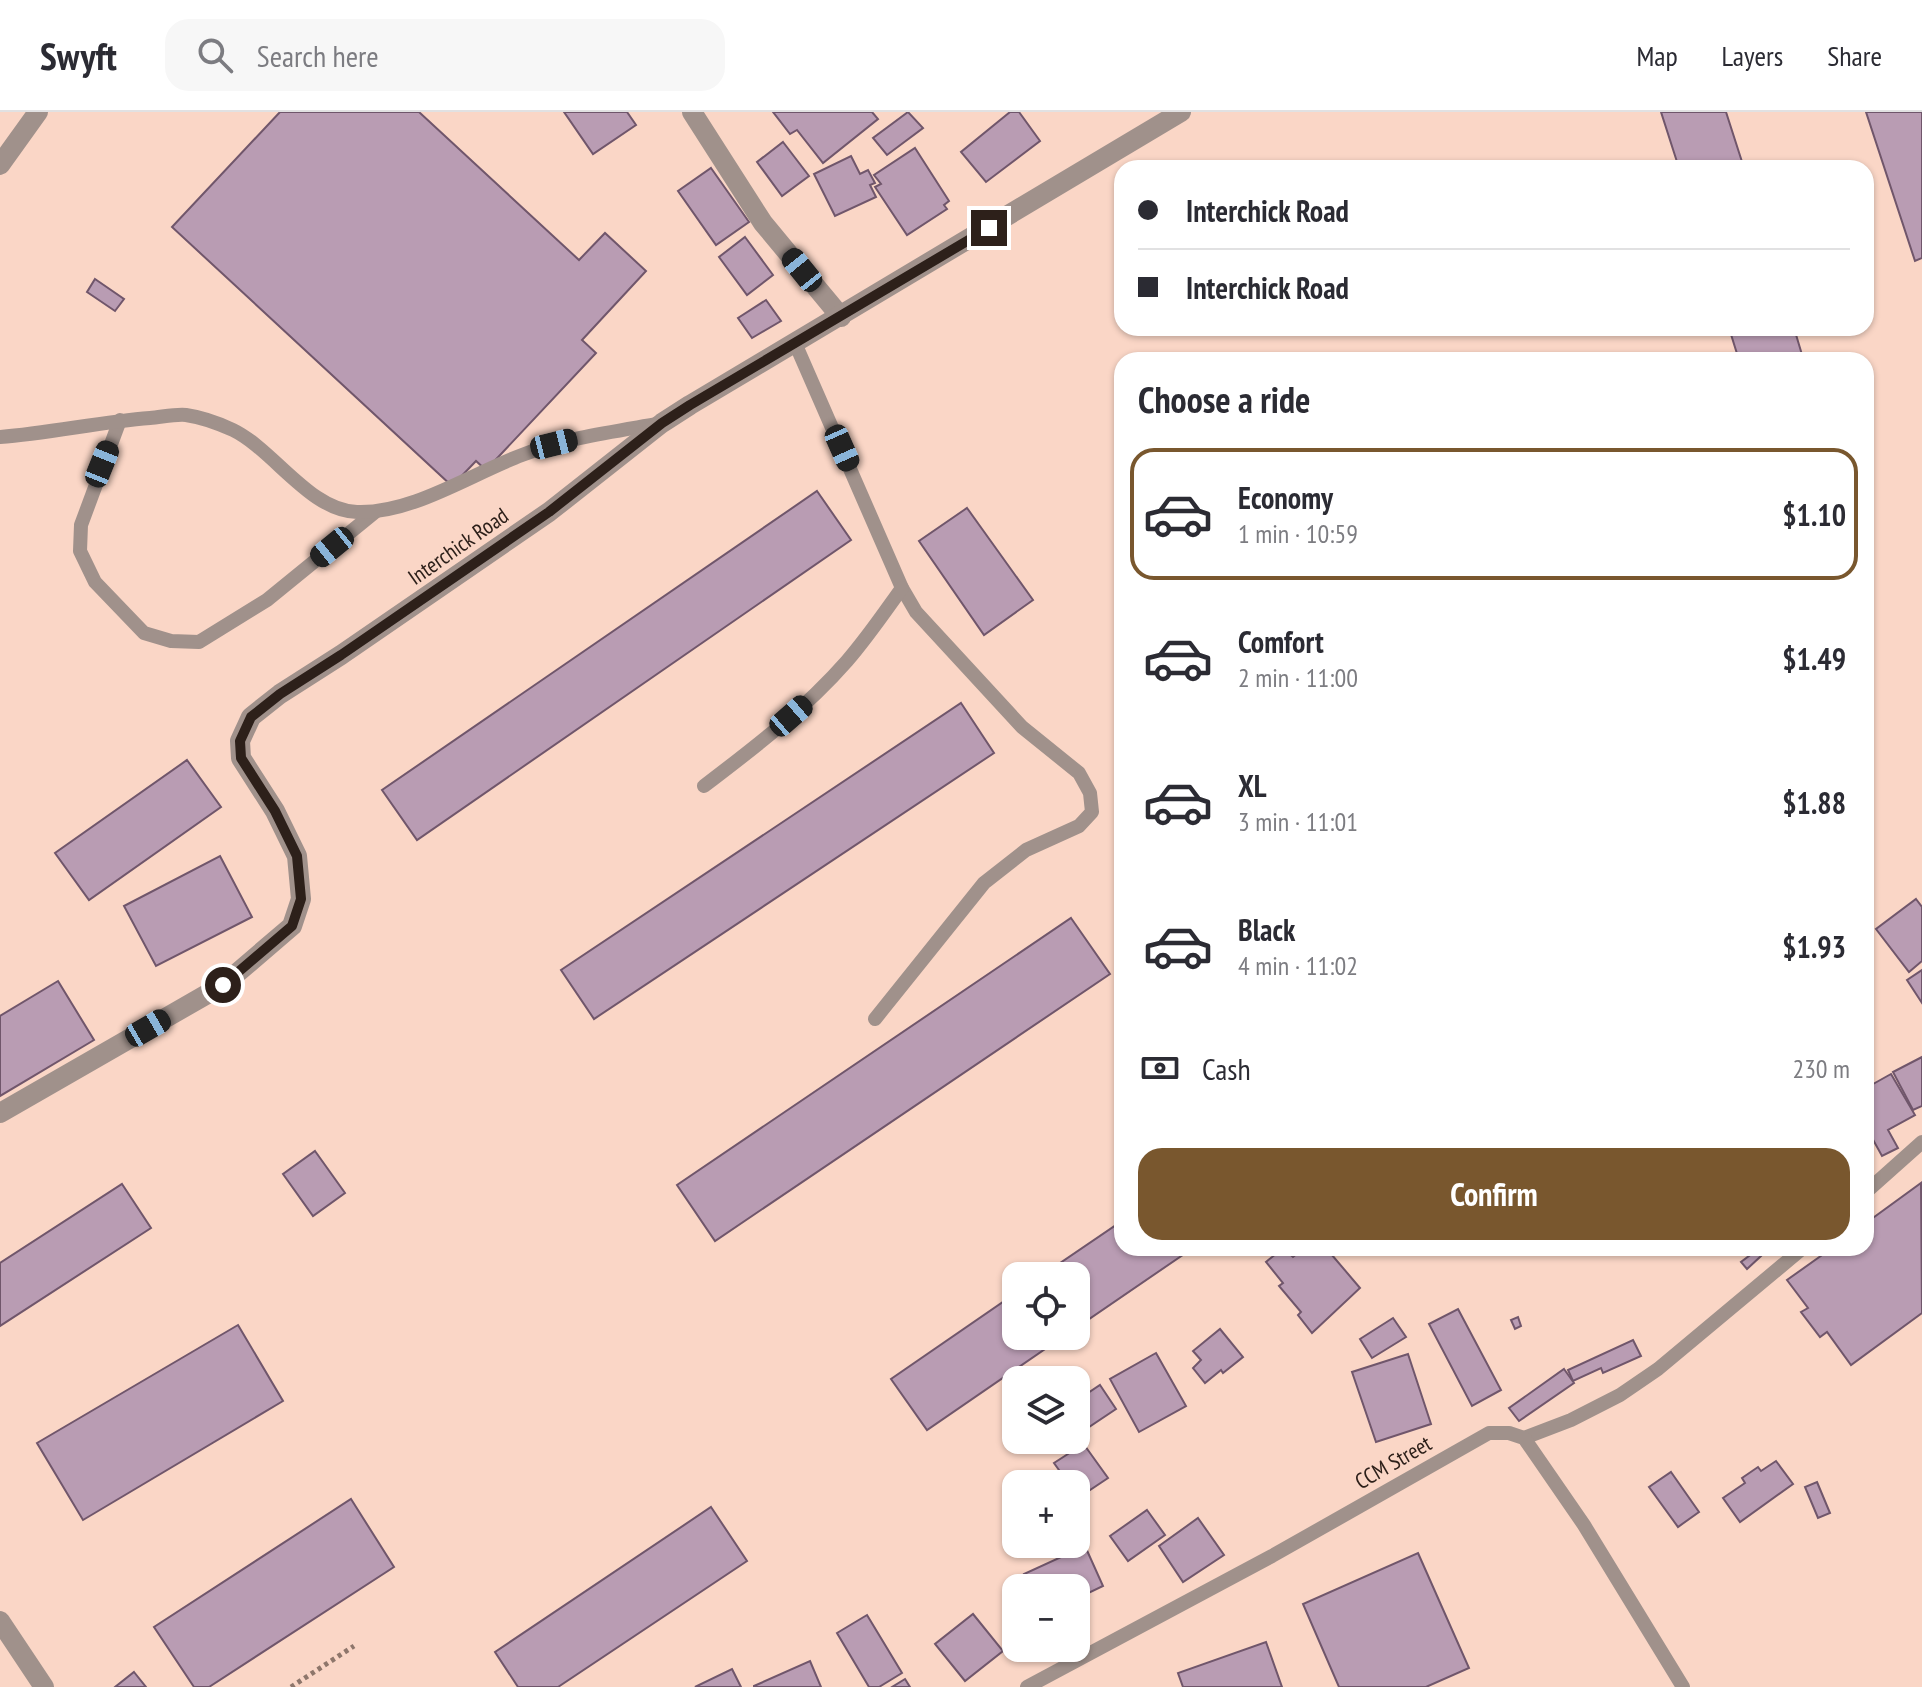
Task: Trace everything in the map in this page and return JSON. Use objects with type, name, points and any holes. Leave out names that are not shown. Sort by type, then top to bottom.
[{"type":"street","points":[[0,165],[38,112]]},
{"type":"street","points":[[692,112],[763,223],[841,317]]},
{"type":"street","name":"Interchick Road","points":[[0,1113],[223,985],[292,926],[301,899],[297,856],[275,811],[241,758],[240,741],[251,717],[280,694],[549,512],[662,423],[752,366],[841,317],[1181,112]]},
{"type":"street","points":[[0,1621],[44,1687]]},
{"type":"lane","points":[[795,343],[902,588],[916,612],[1022,727],[1079,773],[1090,793],[1092,812],[1079,826],[1026,850],[984,883],[875,1019]]},
{"type":"lane","points":[[0,437],[120,420],[187,415],[233,430],[267,452],[305,488],[333,507],[353,512],[375,512],[425,498],[488,469],[554,444],[662,423]]},
{"type":"lane","points":[[120,420],[81,525],[80,551],[95,582],[144,633],[171,641],[199,642],[267,600],[375,512]]},
{"type":"lane","points":[[704,786],[809,700],[846,662],[902,588]]},
{"type":"lane","points":[[1874,1185],[1922,1142]]},
{"type":"lane","points":[[1683,1687],[1584,1525],[1524,1438],[1571,1420],[1620,1395],[1658,1369],[1793,1256]]},
{"type":"lane","name":"CCM Street","points":[[1027,1687],[1272,1556],[1489,1433],[1509,1433],[1524,1438]]},
{"type":"path","points":[[291,1687],[354,1646]]},
{"type":"building","points":[[280,112],[419,112],[579,260],[605,233],[646,271],[582,340],[596,353],[486,470],[476,461],[452,486],[172,227]]},
{"type":"building","points":[[564,112],[627,112],[636,125],[593,154]]},
{"type":"building","points":[[773,112],[872,112],[878,119],[823,163],[797,130],[790,134]]},
{"type":"building","points":[[908,112],[923,128],[887,155],[873,138]]},
{"type":"building","points":[[1010,112],[1019,112],[1040,141],[986,182],[961,152]]},
{"type":"building","points":[[1661,112],[1726,112],[1741,160],[1676,160]]},
{"type":"building","points":[[1866,112],[1922,112],[1922,258],[1915,261]]},
{"type":"building","points":[[783,142],[809,176],[782,196],[757,162]]},
{"type":"building","points":[[915,148],[949,201],[944,205],[947,209],[907,235],[875,187],[881,184],[874,175]]},
{"type":"building","points":[[851,156],[860,174],[868,170],[875,183],[870,185],[876,197],[835,216],[814,174]]},
{"type":"building","points":[[711,168],[749,222],[716,245],[678,191]]},
{"type":"building","points":[[745,237],[773,275],[747,295],[719,257]]},
{"type":"building","points":[[95,279],[124,299],[115,311],[87,292]]},
{"type":"building","points":[[766,300],[781,321],[752,338],[738,318]]},
{"type":"building","points":[[1732,336],[1796,336],[1801,352],[1736,352]]},
{"type":"building","points":[[817,491],[851,540],[417,840],[382,790]]},
{"type":"building","points":[[967,508],[1033,600],[984,635],[919,541]]},
{"type":"building","points":[[961,703],[994,753],[594,1019],[561,970]]},
{"type":"building","points":[[187,760],[221,807],[89,900],[55,853]]},
{"type":"building","points":[[220,856],[252,917],[156,966],[124,906]]},
{"type":"building","points":[[1916,899],[1922,907],[1922,961],[1909,972],[1876,929]]},
{"type":"building","points":[[1071,918],[1110,974],[715,1241],[677,1185]]},
{"type":"building","points":[[1922,970],[1922,1003],[1907,980]]},
{"type":"building","points":[[58,981],[94,1040],[0,1096],[0,1016]]},
{"type":"building","points":[[1922,1057],[1922,1106],[1913,1110],[1893,1072]]},
{"type":"building","points":[[1891,1074],[1915,1115],[1888,1130],[1898,1148],[1882,1156],[1874,1142],[1874,1084]]},
{"type":"building","points":[[315,1151],[345,1193],[313,1216],[283,1174]]},
{"type":"building","points":[[1921,1183],[1922,1313],[1851,1365],[1827,1332],[1820,1337],[1801,1312],[1808,1308],[1787,1280],[1821,1256],[1874,1256],[1874,1217]]},
{"type":"building","points":[[122,1184],[151,1228],[0,1326],[0,1263]]},
{"type":"building","points":[[1114,1226],[1114,1256],[1181,1256],[1090,1318],[1090,1262],[1062,1262]]},
{"type":"building","points":[[1273,1256],[1333,1256],[1360,1288],[1312,1333],[1298,1315],[1301,1312],[1279,1286],[1283,1283],[1266,1262]]},
{"type":"building","points":[[1749,1256],[1761,1256],[1747,1269],[1741,1262]]},
{"type":"building","points":[[1002,1303],[1002,1350],[1044,1350],[1020,1366],[1002,1366],[1002,1379],[927,1430],[891,1379]]},
{"type":"building","points":[[1458,1309],[1501,1390],[1472,1406],[1429,1324]]},
{"type":"building","points":[[1518,1317],[1521,1326],[1515,1329],[1511,1320]]},
{"type":"building","points":[[1393,1318],[1406,1337],[1372,1358],[1360,1339]]},
{"type":"building","points":[[238,1325],[283,1401],[83,1520],[37,1443]]},
{"type":"building","points":[[1220,1329],[1243,1357],[1205,1383],[1193,1368],[1201,1360],[1193,1351]]},
{"type":"building","points":[[1633,1340],[1641,1356],[1603,1373],[1601,1368],[1573,1381],[1568,1370]]},
{"type":"building","points":[[1156,1353],[1186,1406],[1139,1432],[1110,1379]]},
{"type":"building","points":[[1408,1354],[1431,1424],[1376,1442],[1352,1372]]},
{"type":"building","points":[[1564,1369],[1574,1383],[1519,1421],[1509,1408]]},
{"type":"building","points":[[1100,1385],[1116,1409],[1090,1426],[1090,1392]]},
{"type":"building","points":[[1090,1453],[1108,1478],[1090,1490],[1090,1470],[1059,1470],[1054,1463],[1068,1454]]},
{"type":"building","points":[[1776,1461],[1793,1484],[1740,1522],[1723,1498],[1745,1483],[1742,1478],[1758,1467],[1761,1471]]},
{"type":"building","points":[[1671,1472],[1699,1512],[1678,1527],[1649,1487]]},
{"type":"building","points":[[1817,1482],[1830,1513],[1818,1518],[1805,1487]]},
{"type":"building","points":[[351,1499],[394,1567],[209,1687],[194,1687],[154,1627]]},
{"type":"building","points":[[711,1507],[747,1561],[558,1687],[518,1687],[495,1652]]},
{"type":"building","points":[[1147,1510],[1165,1535],[1128,1561],[1110,1536]]},
{"type":"building","points":[[1198,1518],[1224,1555],[1183,1582],[1159,1546]]},
{"type":"building","points":[[1418,1553],[1469,1668],[1426,1687],[1339,1687],[1303,1604]]},
{"type":"building","points":[[1090,1557],[1103,1586],[1090,1592],[1090,1574],[1024,1574],[1059,1558]]},
{"type":"building","points":[[973,1614],[1002,1652],[965,1681],[935,1644]]},
{"type":"building","points":[[867,1615],[902,1673],[879,1687],[869,1687],[837,1633]]},
{"type":"building","points":[[1266,1642],[1282,1687],[1183,1687],[1178,1673]]},
{"type":"building","points":[[810,1661],[821,1687],[754,1687],[754,1686]]},
{"type":"building","points":[[732,1669],[741,1687],[695,1687]]},
{"type":"building","points":[[134,1672],[146,1687],[115,1687]]},
{"type":"building","points":[[905,1679],[910,1687],[892,1687]]},
{"type":"route","points":[[223,985],[292,926],[301,899],[297,856],[275,811],[241,758],[240,741],[251,717],[280,694],[549,512],[662,423],[752,366],[989,228]]}]
